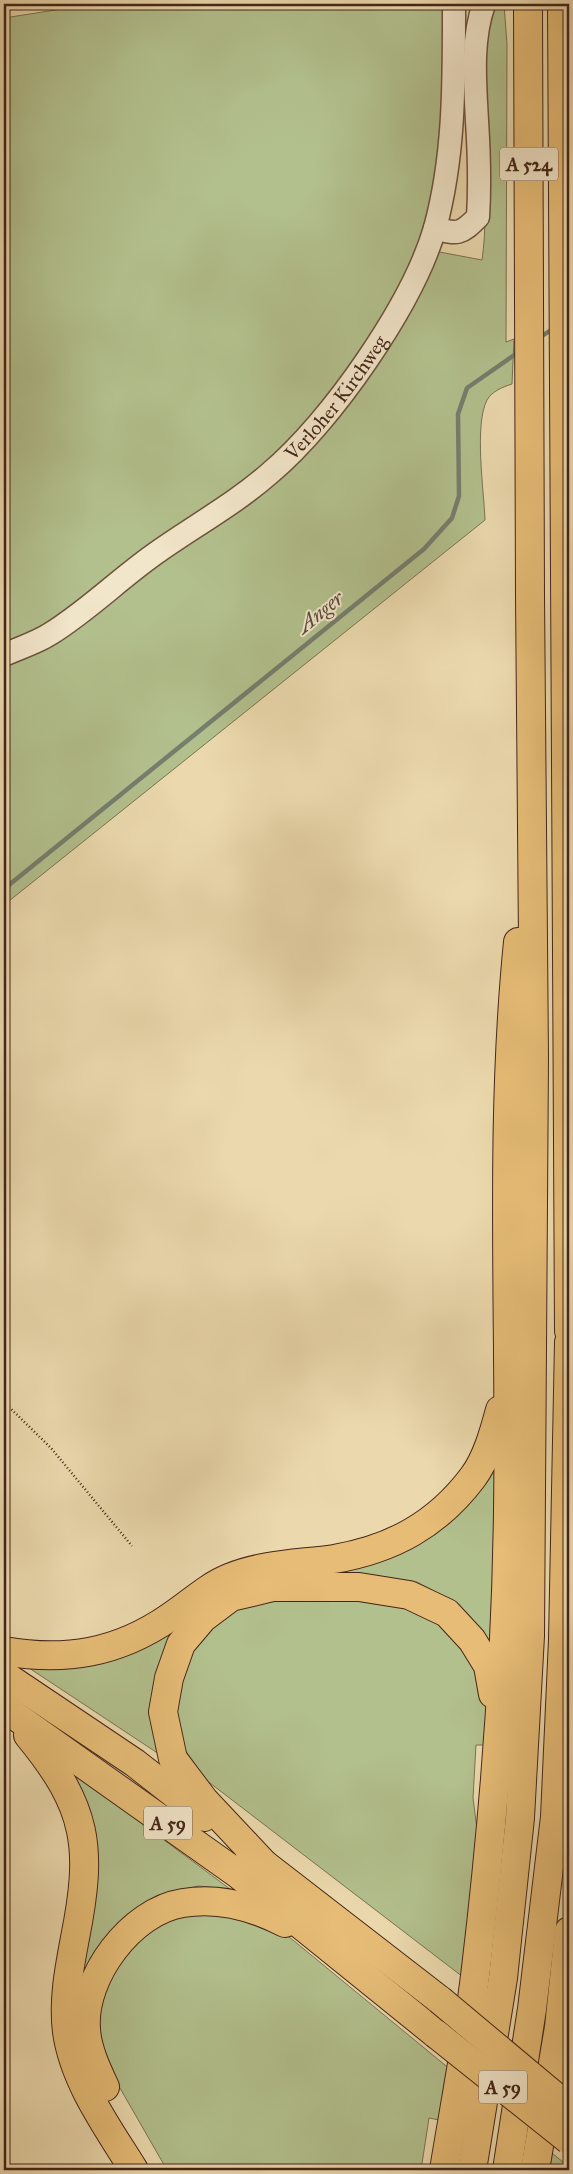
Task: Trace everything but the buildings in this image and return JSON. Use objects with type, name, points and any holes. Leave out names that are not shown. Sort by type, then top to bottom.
[{"type":"highway","name":"A 524","points":[[472,2170],[505,1960],[520,1818],[530,1636],[534,1068],[531,808],[528,4]]},
{"type":"highway","name":"A 524","points":[[562,5],[569,1331]]},
{"type":"highway","points":[[444,2170],[476,1970],[495,1776],[506,1586],[508,1511],[508,1090],[510,1024],[531,808]]},
{"type":"highway","points":[[507,2170],[532,2009],[555,1817],[563,1640],[569,1342]]},
{"type":"highway","points":[[4,1651],[52,1657],[92,1652],[126,1641],[169,1618],[198,1594],[229,1578],[253,1570],[369,1553],[411,1535],[439,1514],[474,1476],[489,1446],[500,1411],[507,1354]]},
{"type":"highway","points":[[265,1865],[204,1800],[173,1759],[163,1712],[169,1678],[181,1644],[203,1618],[231,1597],[273,1587],[359,1588],[409,1595],[447,1612],[472,1640],[488,1666],[494,1698],[495,1776]]},
{"type":"highway","name":"A 59","points":[[4,1675],[135,1763],[440,2000],[569,2108]]},
{"type":"highway","points":[[5,1709],[48,1760],[65,1787],[79,1818],[86,1864],[84,1895],[65,1992],[67,2032],[72,2055],[94,2105],[134,2170]]},
{"type":"highway","name":"A 59","points":[[5,1709],[238,1874],[569,2140]]},
{"type":"highway","points":[[154,2170],[96,2068],[86,2029],[91,1990],[108,1955],[143,1918],[180,1903],[207,1900],[241,1905],[265,1914],[325,1943]]},
{"type":"highway","points":[[535,2170],[558,2026],[569,1931]]},
{"type":"highway","points":[[558,2026],[569,1984]]},
{"type":"street","name":"Verloher Kirchweg","points":[[4,655],[48,636],[73,619],[138,566],[270,474],[295,450],[325,416],[376,346],[421,263],[435,228],[446,171],[453,105],[454,4]]},
{"type":"street","points":[[435,228],[454,234],[464,230],[478,216],[478,123],[474,79],[476,44],[484,4]]},
{"type":"path","points":[[4,1402],[51,1448],[132,1546]]},
{"type":"green space","points":[[94,4],[450,4],[447,138],[412,282],[347,382],[227,503],[4,652],[4,18]]},
{"type":"green space","points":[[493,4],[504,4],[507,44],[506,342],[514,339],[512,384],[492,394],[487,400],[483,411],[480,441],[485,520],[4,905],[4,659],[297,452],[429,250],[482,260],[485,191],[480,122],[480,76],[483,49]]},
{"type":"green space","points":[[501,1450],[497,1651],[480,1628],[454,1602],[417,1582],[361,1575],[304,1575],[373,1561]]},
{"type":"green space","points":[[275,1593],[407,1601],[467,1644],[487,1700],[486,1745],[476,1745],[473,1798],[479,1845],[463,1977],[206,1780],[181,1744],[173,1703],[188,1645],[236,1604]]},
{"type":"green space","points":[[192,1606],[168,1760],[14,1658],[50,1663]]},
{"type":"green space","points":[[66,1767],[230,1889],[198,1886],[161,1895],[127,1916],[100,1944],[83,1989],[76,1970]]},
{"type":"green space","points":[[185,1909],[271,1922],[451,2070],[444,2121],[429,2118],[421,2170],[167,2170],[105,2062],[95,2026],[99,1991],[146,1925]]},
{"type":"green space","points":[[552,2153],[569,2167],[569,2170],[548,2170]]},
{"type":"waterway","name":"Anger","points":[[539,338],[554,328]]},
{"type":"waterway","name":"Anger","points":[[4,889],[424,549],[452,518],[459,496],[458,414],[467,388],[520,351]]}]
